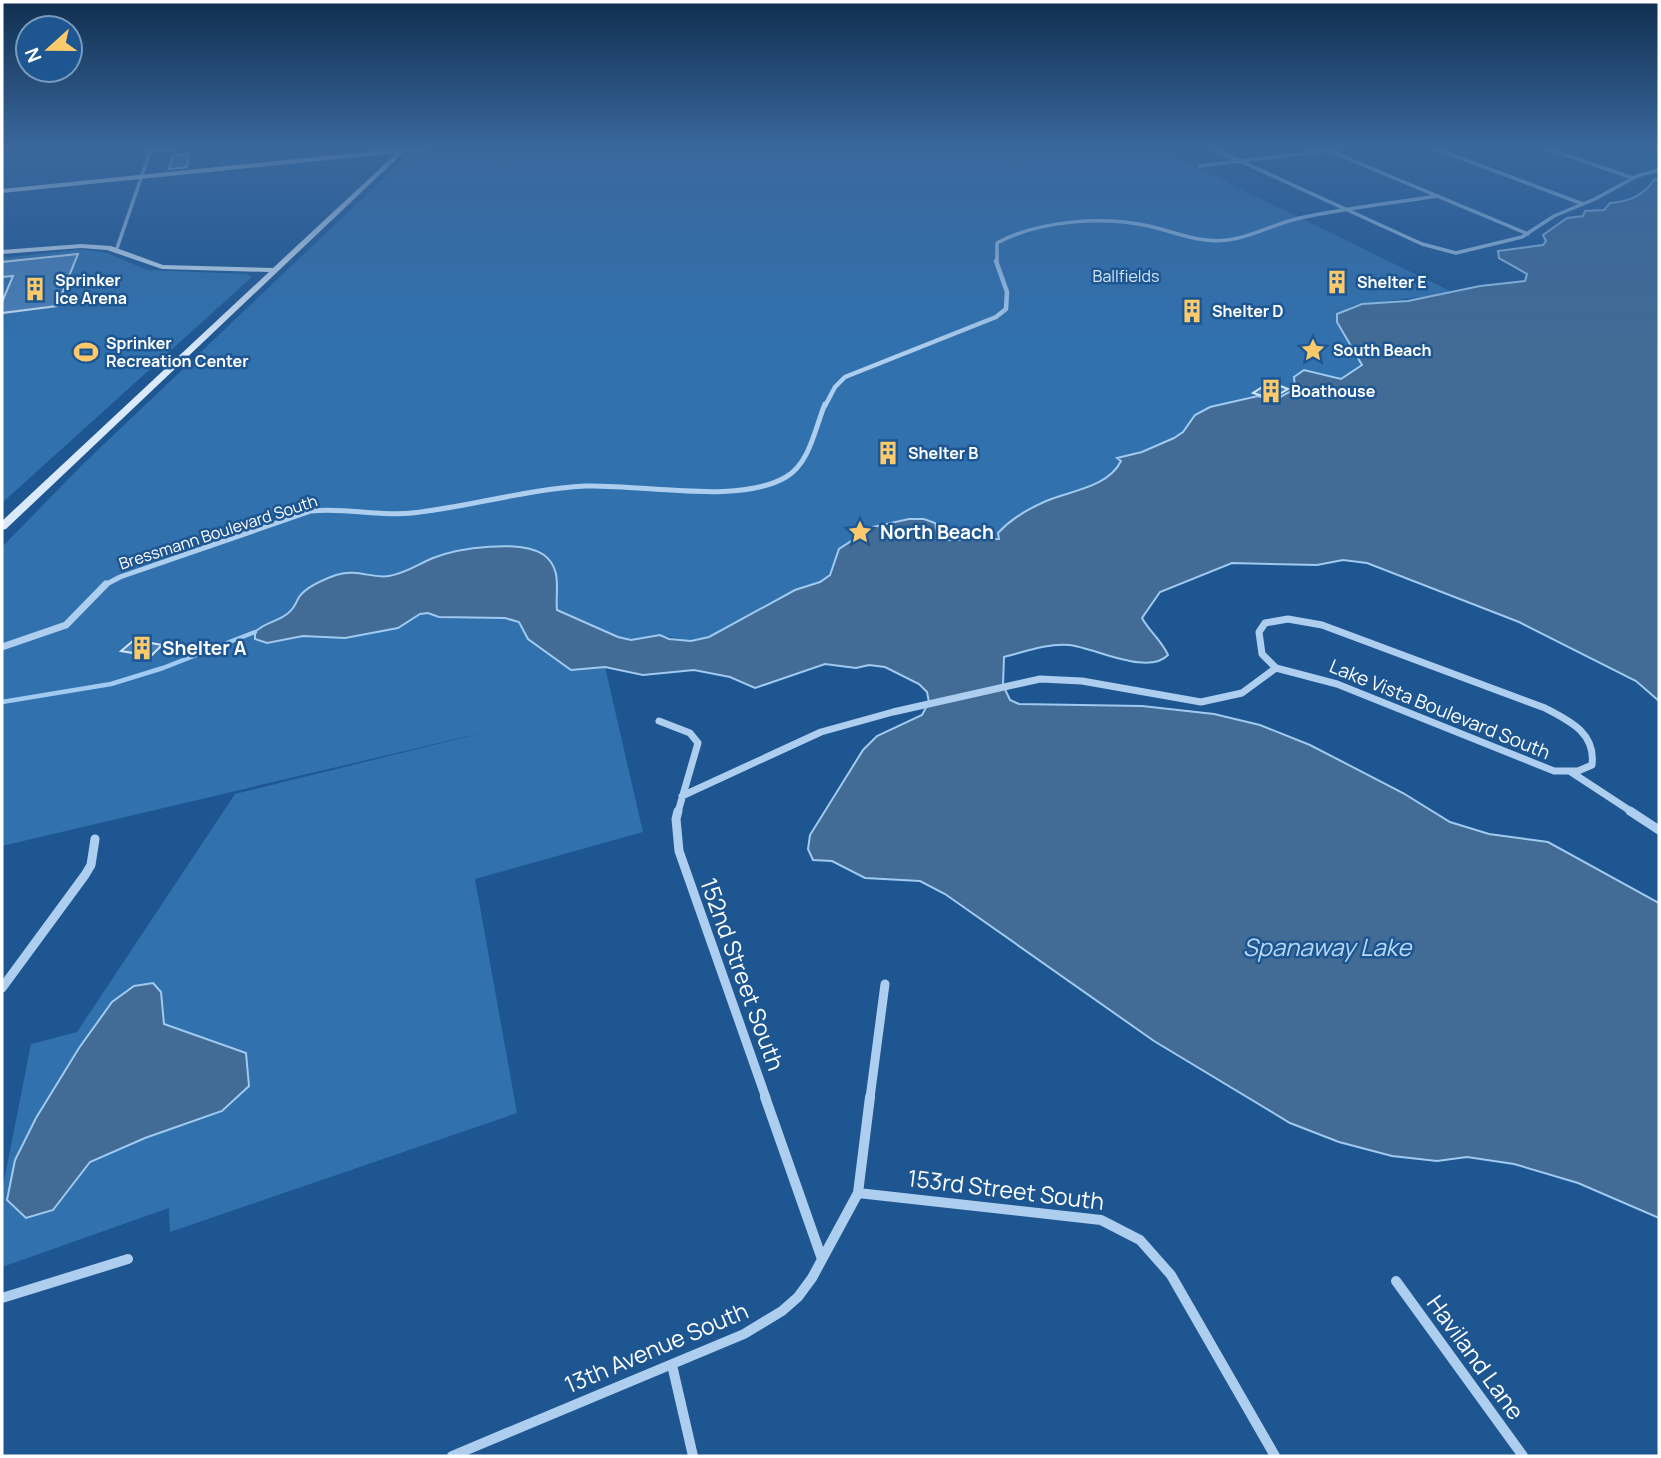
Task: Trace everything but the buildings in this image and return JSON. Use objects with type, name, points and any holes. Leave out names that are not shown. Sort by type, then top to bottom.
[{"type":"main road","points":[[2,527],[332,217]]},
{"type":"main road","points":[[2,252],[69,246],[116,251],[162,267],[274,270]]},
{"type":"street","points":[[116,251],[128,217]]},
{"type":"street","name":"Bressmann Boulevard South","points":[[2,647],[66,625],[103,585],[120,577],[311,511],[341,508],[387,515],[549,488],[649,486],[723,492],[771,483],[786,477],[800,463],[827,397],[845,377],[1003,312],[1007,307],[1008,294],[993,254],[994,247],[1003,239],[1058,224],[1105,222],[1148,226],[1199,240],[1228,240],[1308,217]]},
{"type":"street","points":[[1362,217],[1422,244],[1445,251],[1462,252],[1528,234],[1552,217]]},
{"type":"street","points":[[1488,217],[1528,234]]},
{"type":"street","points":[[682,796],[821,732],[893,712],[1040,679],[1061,678],[1202,702],[1242,693],[1276,668],[1262,654],[1259,632],[1265,623],[1288,619],[1322,625],[1533,703],[1562,717],[1587,736],[1594,749],[1592,765],[1585,770],[1571,772]]},
{"type":"street","name":"Lake Vista Boulevard South","points":[[1276,668],[1318,677],[1535,765],[1554,771],[1571,772],[1659,830]]},
{"type":"street","name":"152nd Street South","points":[[659,720],[690,733],[698,743],[676,819],[679,851],[822,1259]]},
{"type":"street","points":[[2,988],[85,875],[91,865],[94,839]]},
{"type":"street","name":"13th Avenue South","points":[[452,1456],[744,1334],[782,1311],[798,1297],[858,1193],[885,984]]},
{"type":"street","name":"153rd Street South","points":[[858,1193],[1101,1220],[1126,1231],[1140,1240],[1171,1275],[1275,1456]]},
{"type":"street","points":[[2,1298],[128,1259]]},
{"type":"street","name":"Haviland Lane","points":[[1396,1281],[1523,1456]]},
{"type":"street","points":[[671,1365],[693,1456]]},
{"type":"green space","name":"Ballfields","points":[[343,217],[1298,217],[1454,293],[1354,305],[1338,314],[1337,322],[1362,365],[1341,379],[1296,386],[1273,401],[1210,407],[1195,416],[1183,432],[1174,438],[1142,452],[1118,457],[1121,461],[1111,474],[1096,483],[1024,512],[1009,524],[999,539],[959,540],[938,536],[936,532],[832,566],[830,575],[820,582],[795,590],[709,637],[691,641],[660,635],[631,640],[605,667],[643,832],[475,879],[517,1113],[170,1232],[169,1208],[2,1267],[2,1191],[31,1044],[77,1032],[235,794],[490,731],[2,846],[2,547],[81,466]],"holes":[[[153,983],[161,992],[163,1024],[246,1053],[145,1138],[90,1162],[15,1160],[36,1118],[112,1002],[134,986]]]},
{"type":"green space","name":"Sprinker Recreation Center","points":[[81,249],[107,253],[147,270],[247,274],[252,277],[2,503],[2,258]]},
{"type":"water","name":"Spanaway Lake","points":[[1659,217],[1659,701],[1636,681],[1519,622],[1367,563],[1343,560],[1317,565],[1232,563],[1160,592],[1142,618],[1168,655],[1159,661],[1135,662],[1069,645],[1044,647],[1004,657],[1003,685],[1010,700],[1019,704],[1142,706],[1214,714],[1260,725],[1310,745],[1403,793],[1450,822],[1489,834],[1548,842],[1659,903],[1659,1218],[1578,1183],[1514,1164],[1467,1157],[1437,1161],[1392,1156],[1339,1142],[1290,1123],[1154,1041],[945,894],[920,881],[865,878],[832,861],[813,860],[808,849],[810,835],[863,750],[877,736],[922,715],[929,702],[927,692],[919,684],[885,667],[869,665],[856,668],[825,664],[755,688],[730,677],[694,670],[643,675],[605,667],[571,670],[528,639],[519,622],[505,618],[439,617],[428,613],[420,614],[398,628],[345,638],[303,636],[267,643],[255,639],[255,632],[290,612],[306,590],[336,575],[351,573],[389,576],[444,554],[473,548],[505,546],[534,550],[550,561],[557,581],[557,610],[618,637],[631,640],[660,635],[669,639],[691,641],[709,637],[795,590],[820,582],[830,575],[839,549],[873,527],[909,519],[924,519],[935,523],[938,536],[945,540],[999,539],[998,533],[1020,515],[1044,502],[1097,483],[1115,470],[1121,461],[1117,458],[1142,452],[1174,438],[1183,432],[1195,415],[1210,407],[1258,396],[1273,401],[1295,389],[1294,377],[1304,370],[1341,379],[1362,365],[1337,322],[1337,314],[1362,304],[1408,301],[1480,286],[1525,281],[1527,274],[1499,258],[1498,251],[1543,245],[1546,241],[1543,235],[1567,218]]},
{"type":"water","points":[[153,983],[161,992],[164,1024],[246,1053],[249,1086],[222,1111],[145,1138],[90,1162],[53,1210],[26,1218],[7,1200],[15,1160],[36,1118],[79,1048],[112,1002],[134,986]]},
{"type":"waterway","points":[[2,702],[111,684],[163,668],[255,632]]},
{"type":"place","name":"Shelter E","points":[[1337,282]]},
{"type":"place","name":"Sprinker Ice Arena","points":[[35,289]]},
{"type":"place","name":"Shelter D","points":[[1192,311]]},
{"type":"place","name":"South Beach","points":[[1313,350]]},
{"type":"place","name":"Sprinker Recreation Center","points":[[86,352]]},
{"type":"place","name":"Boathouse","points":[[1271,391]]},
{"type":"place","name":"Shelter B","points":[[888,453]]},
{"type":"place","name":"North Beach","points":[[860,532]]},
{"type":"place","name":"Shelter A","points":[[142,648]]}]
